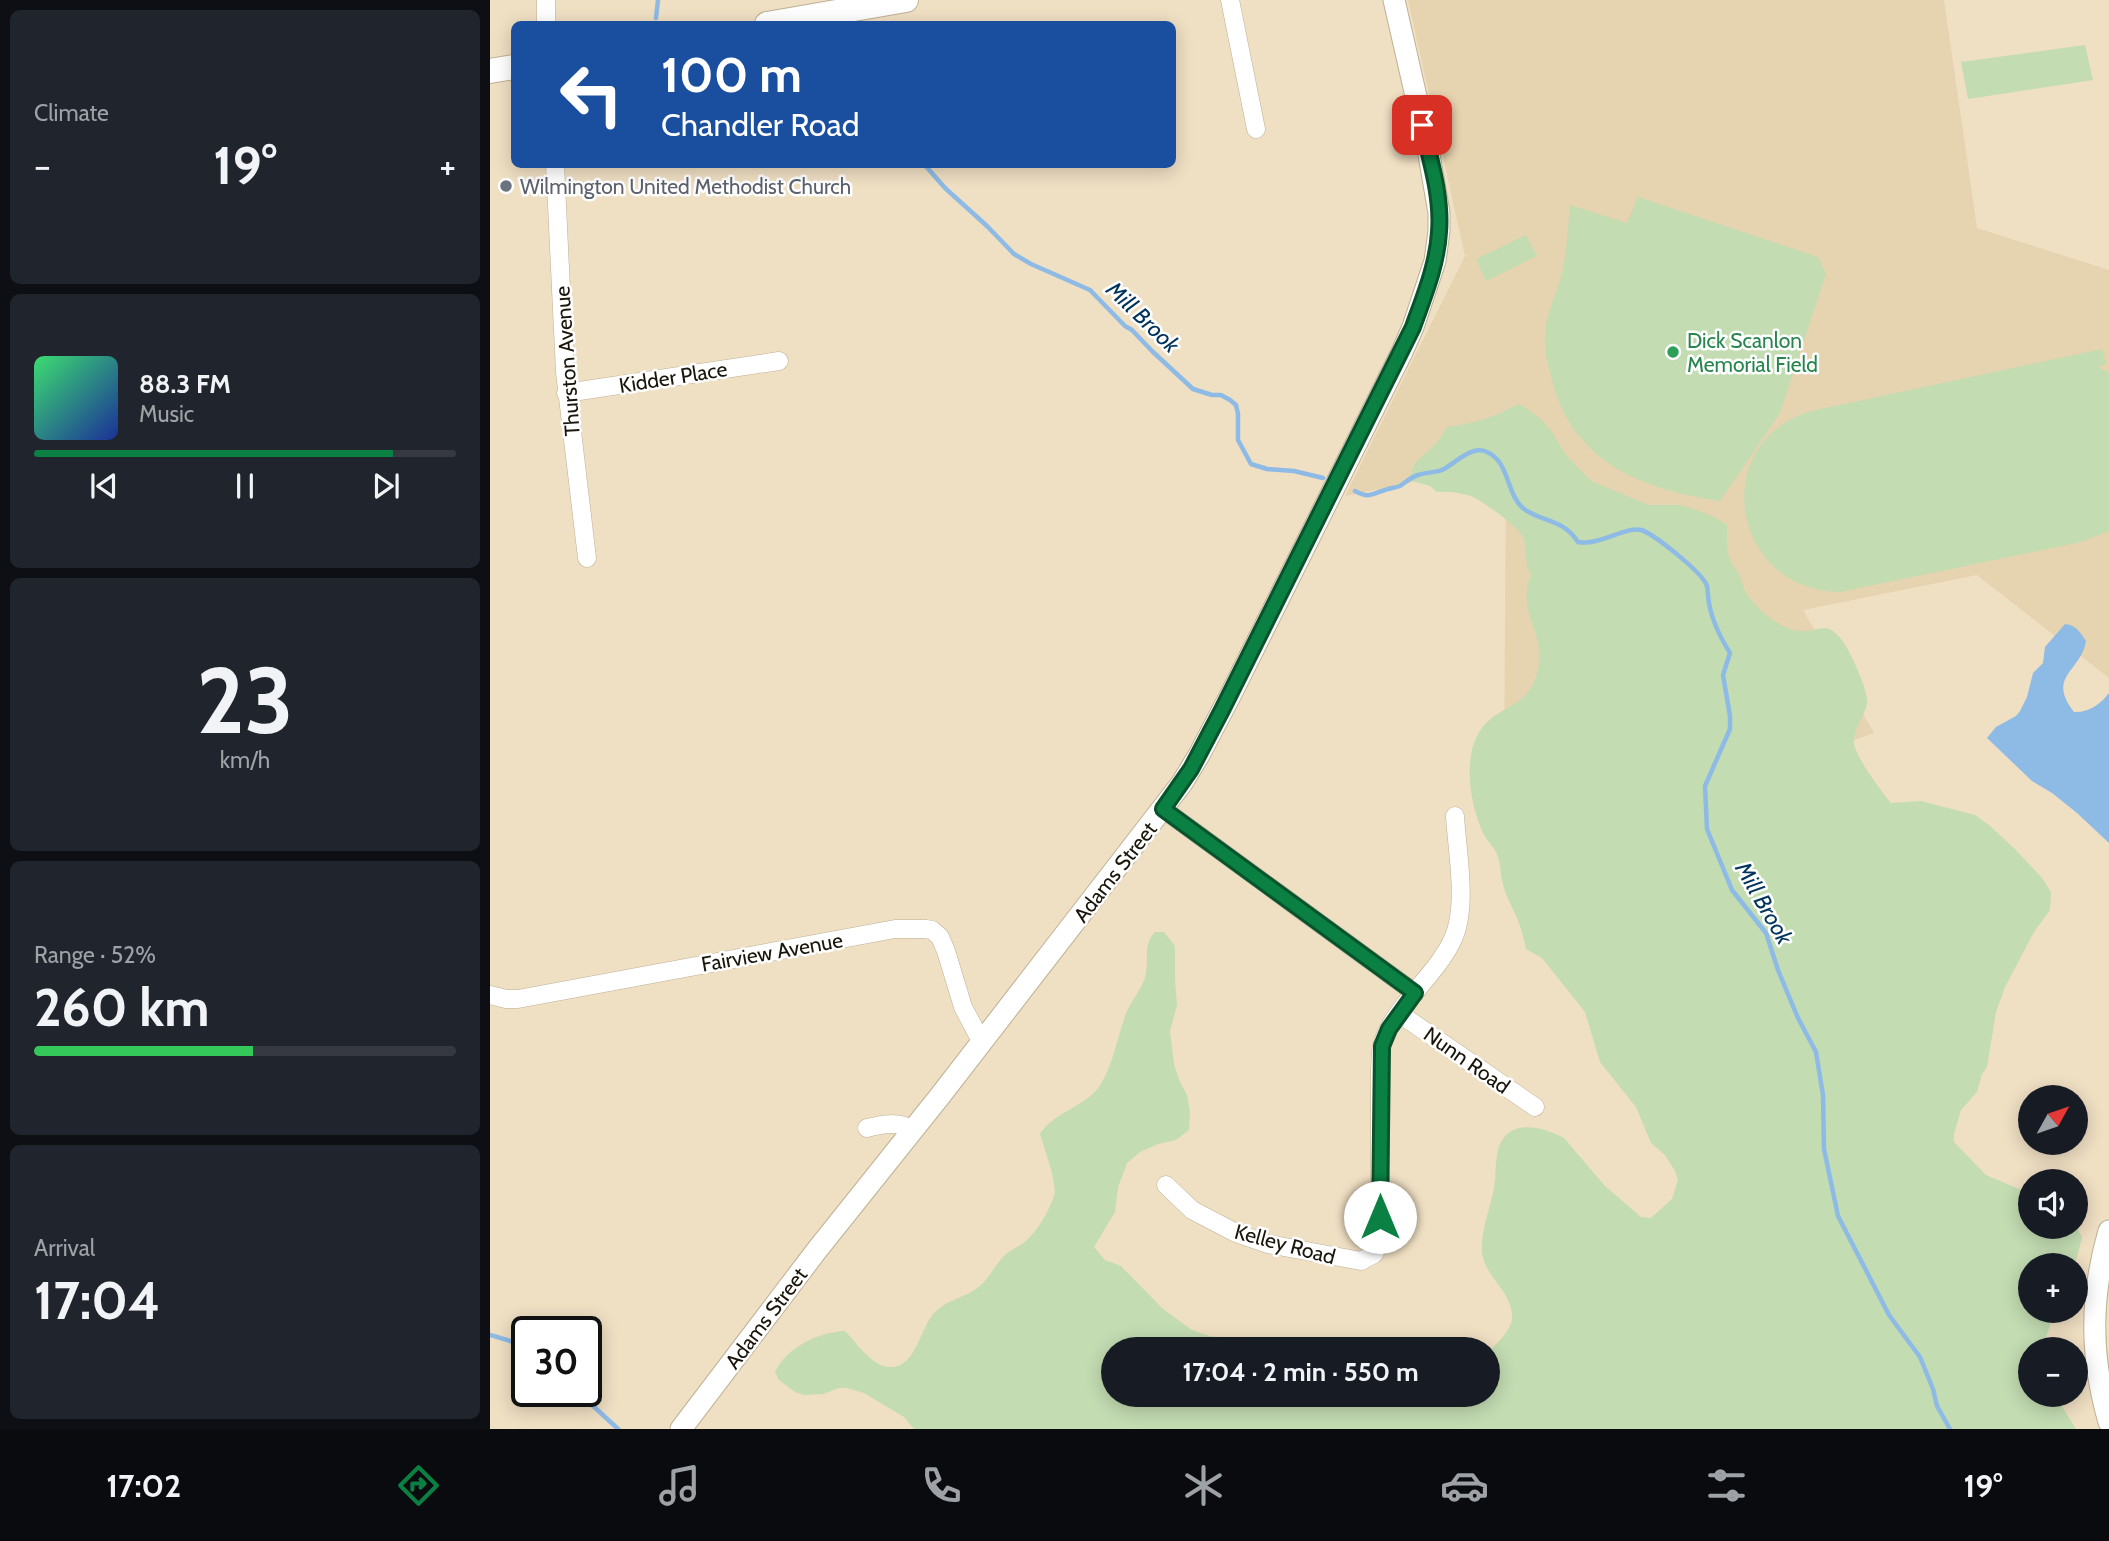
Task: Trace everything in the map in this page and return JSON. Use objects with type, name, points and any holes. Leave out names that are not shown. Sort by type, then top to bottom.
[{"type":"main road","points":[[784,21],[906,0]]},
{"type":"main road","points":[[490,71],[511,68]]},
{"type":"street","points":[[546,0],[546,21]]},
{"type":"street","points":[[1230,0],[1256,129]]},
{"type":"street","name":"Adams Street","points":[[681,1429],[824,1241],[1163,809],[1191,769],[1402,352],[1435,261],[1439,214],[1436,186],[1394,0]]},
{"type":"street","name":"Thurston Avenue","points":[[555,168],[566,393],[587,558]]},
{"type":"street","name":"Kidder Place","points":[[566,393],[779,361]]},
{"type":"street","points":[[1163,809],[1415,993]]},
{"type":"street","name":"Kelley Road","points":[[1166,1185],[1192,1210],[1251,1238],[1350,1261],[1370,1258],[1376,1252],[1380,1242],[1381,1052],[1386,1035],[1456,931],[1460,885],[1455,816]]},
{"type":"street","name":"Fairview Avenue","points":[[490,994],[506,999],[518,999],[895,929],[920,928],[932,930],[943,942],[962,1007],[982,1043]]},
{"type":"street","name":"Nunn Road","points":[[1400,1014],[1535,1107]]},
{"type":"street","points":[[867,1128],[894,1124],[913,1130]]},
{"type":"street","points":[[2109,1231],[2098,1281],[2094,1332],[2098,1378],[2109,1422]]},
{"type":"shaded area","points":[[1408,0],[1944,0],[1977,228],[2109,270],[2109,678],[1977,575],[1803,610],[1874,733],[1826,750],[1504,778],[1506,463],[1345,496],[1465,256]]},
{"type":"green space","points":[[2085,45],[2093,80],[1968,99],[1961,62]]},
{"type":"green space","name":"Dick Scanlon Memorial Field","points":[[1638,197],[1818,257],[1826,274],[1780,413],[1720,501],[1665,489],[1616,468],[1595,453],[1577,434],[1563,411],[1553,383],[1545,336],[1563,269],[1570,205],[1627,223]]},
{"type":"green space","points":[[1526,235],[1537,256],[1486,281],[1476,259]]},
{"type":"green space","points":[[2102,349],[2106,364],[2098,367],[2109,373],[2109,531],[2081,542],[1840,592],[1802,585],[1774,566],[1754,540],[1745,510],[1746,478],[1758,449],[1781,425],[1816,410]]},
{"type":"green space","points":[[1520,404],[1541,419],[1566,455],[1591,481],[1649,505],[1687,507],[1713,516],[1727,525],[1729,557],[1745,591],[1755,604],[1768,617],[1792,629],[1807,631],[1827,628],[1845,645],[1867,698],[1854,744],[1864,766],[1891,803],[1921,801],[1975,815],[2015,849],[2051,892],[2050,910],[2034,932],[2005,987],[1996,1012],[1987,1067],[1977,1092],[1961,1110],[1954,1142],[1986,1175],[2018,1189],[2018,1239],[2082,1239],[2078,1253],[2018,1253],[2018,1323],[2051,1323],[2046,1337],[2018,1337],[2018,1407],[2062,1407],[2076,1429],[914,1429],[904,1417],[864,1393],[847,1388],[823,1394],[804,1395],[795,1392],[779,1380],[775,1372],[787,1355],[796,1348],[825,1334],[845,1331],[877,1363],[890,1367],[899,1366],[912,1354],[935,1312],[980,1286],[1004,1256],[1026,1241],[1035,1231],[1049,1208],[1055,1190],[1040,1134],[1053,1120],[1092,1094],[1104,1079],[1125,1016],[1145,978],[1147,948],[1155,932],[1164,932],[1175,946],[1177,1005],[1170,1031],[1174,1064],[1187,1095],[1189,1130],[1176,1140],[1140,1152],[1127,1163],[1118,1187],[1115,1212],[1094,1247],[1105,1260],[1121,1266],[1163,1309],[1192,1330],[1218,1337],[1101,1337],[1101,1407],[1500,1407],[1500,1340],[1511,1323],[1511,1309],[1504,1292],[1487,1268],[1482,1243],[1494,1188],[1497,1156],[1506,1135],[1514,1130],[1533,1128],[1564,1138],[1605,1186],[1641,1217],[1651,1218],[1672,1199],[1678,1180],[1675,1171],[1665,1155],[1651,1143],[1636,1107],[1600,1062],[1585,1012],[1542,958],[1526,949],[1519,923],[1504,889],[1498,856],[1484,835],[1472,799],[1470,759],[1477,736],[1492,718],[1526,695],[1537,673],[1539,649],[1527,600],[1531,574],[1523,537],[1491,508],[1471,496],[1437,492],[1430,486],[1408,480],[1415,463],[1437,443],[1447,427],[1497,415]]},
{"type":"water","points":[[2065,624],[2075,627],[2086,641],[2064,682],[2066,700],[2074,712],[2079,712],[2094,707],[2109,693],[2109,843],[2077,813],[2032,781],[1987,738],[1996,727],[2020,711],[2033,673],[2043,663],[2045,647]]},
{"type":"waterway","name":"Mill Brook","points":[[656,18],[658,0]]},
{"type":"waterway","name":"Mill Brook","points":[[928,168],[1014,254],[1090,290],[1193,389],[1221,395],[1236,405],[1238,440],[1251,464],[1323,478]]},
{"type":"waterway","name":"Mill Brook","points":[[1355,491],[1370,495],[1398,487],[1415,476],[1441,470],[1470,452],[1481,450],[1500,463],[1514,496],[1524,509],[1566,529],[1578,542],[1595,541],[1641,530],[1677,555],[1704,580],[1714,623],[1730,653],[1723,675],[1730,729],[1705,786],[1707,829],[1732,890],[1766,933],[1798,1018],[1816,1052],[1823,1095],[1824,1149],[1838,1216],[1889,1315],[1920,1357],[1937,1406],[1950,1429]]},
{"type":"waterway","name":"Mill Brook","points":[[490,1335],[511,1341]]},
{"type":"waterway","name":"Mill Brook","points":[[594,1407],[618,1429]]},
{"type":"place","name":"Wilmington United Methodist Church","points":[[506,186]]},
{"type":"place","name":"Dick Scanlon Memorial Field","points":[[1673,352]]},
{"type":"route","points":[[1380,1217],[1382,1046],[1389,1029],[1415,993],[1163,809],[1191,769],[1222,710],[1413,327],[1435,261],[1439,232],[1436,186],[1422,125]]}]
